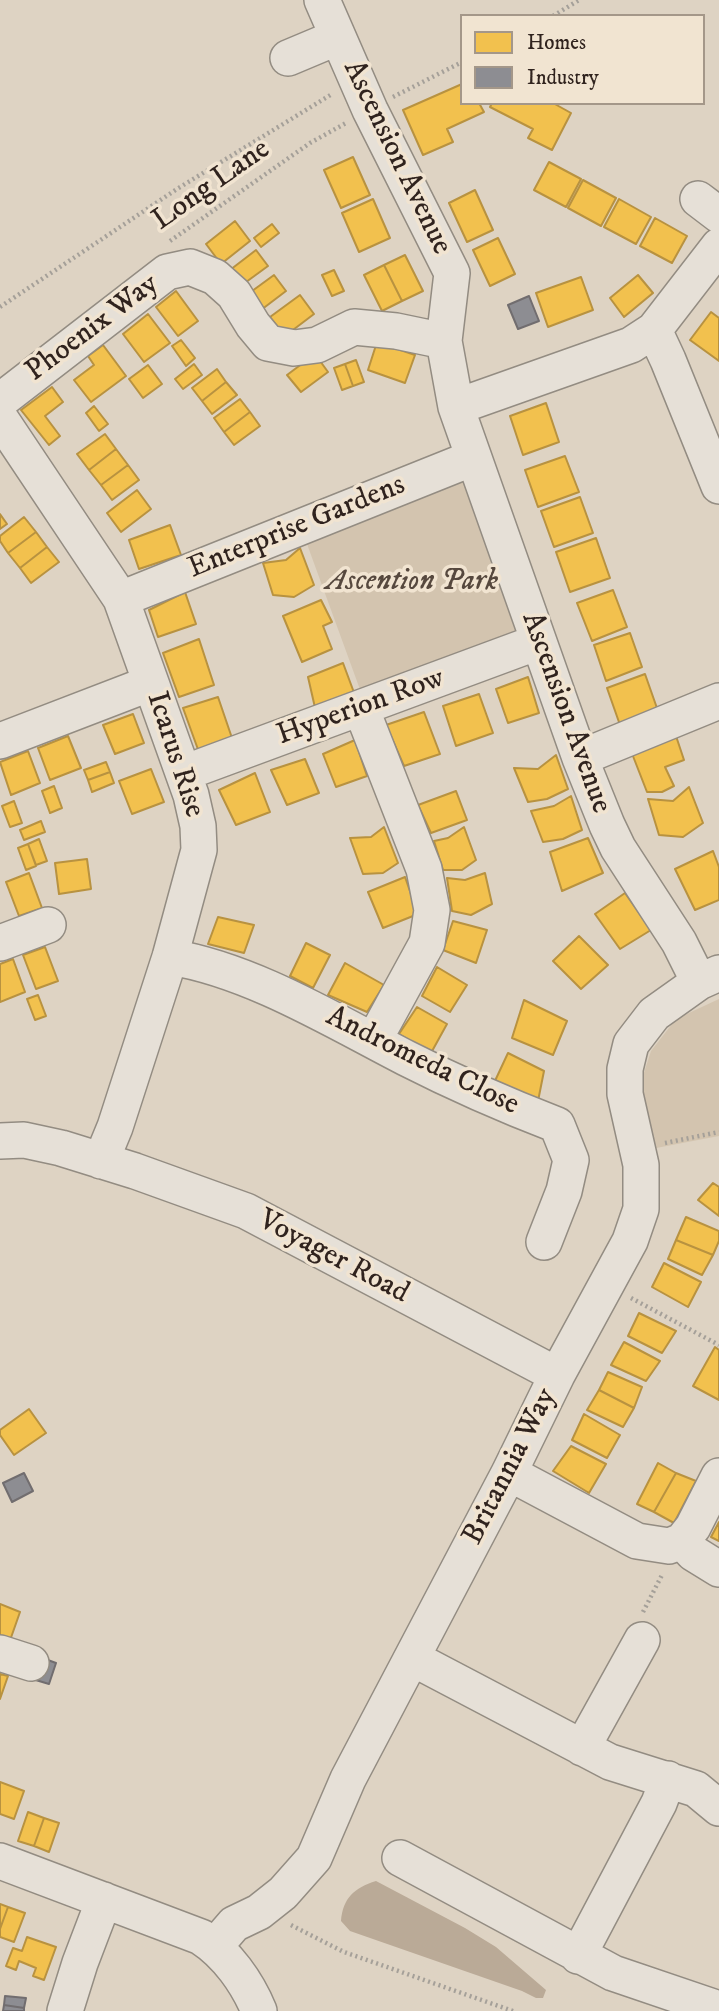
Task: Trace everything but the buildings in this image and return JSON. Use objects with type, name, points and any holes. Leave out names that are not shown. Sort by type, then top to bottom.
[{"type":"street","name":"Ascension Avenue","points":[[322,0],[363,95],[452,273],[444,341],[456,407],[580,758],[618,848],[679,942],[709,978]]},
{"type":"street","name":"Ascension Avenue","points":[[288,58],[338,37]]},
{"type":"street","points":[[456,407],[631,345],[654,330],[719,246]]},
{"type":"street","name":"Phoenix Way","points":[[0,401],[167,272],[190,267],[215,277],[234,294],[268,343],[294,348],[317,345],[354,327],[396,331],[444,341]]},
{"type":"street","points":[[654,330],[717,472]]},
{"type":"street","name":"Icarus Rise","points":[[0,418],[121,598],[184,774],[198,826],[199,850],[170,957],[115,1127],[101,1161]]},
{"type":"street","name":"Enterprise Gardens","points":[[121,598],[473,458]]},
{"type":"street","name":"Hyperion Row","points":[[184,774],[538,642]]},
{"type":"street","points":[[0,741],[151,683]]},
{"type":"street","points":[[580,758],[719,701]]},
{"type":"street","points":[[361,708],[424,869],[432,910],[427,943],[374,1040]]},
{"type":"street","points":[[0,941],[48,925]]},
{"type":"street","name":"Andromeda Close","points":[[170,957],[240,977],[374,1040],[471,1091],[557,1125],[571,1160],[564,1191],[544,1242]]},
{"type":"street","name":"Britannia Way","points":[[215,1946],[234,1924],[259,1912],[283,1893],[314,1858],[348,1779],[509,1473],[557,1375],[630,1241],[640,1209],[641,1165],[625,1094],[625,1069],[631,1044],[654,1014],[709,978]]},
{"type":"street","name":"Voyager Road","points":[[0,1140],[24,1140],[61,1148],[246,1212],[557,1375]]},
{"type":"street","points":[[509,1473],[637,1541],[669,1546],[682,1541],[693,1527],[719,1476]]},
{"type":"street","points":[[682,1541],[694,1553],[719,1569]]},
{"type":"street","points":[[582,1748],[642,1640]]},
{"type":"street","points":[[412,1658],[582,1748],[635,1771],[696,1789],[719,1808]]},
{"type":"street","points":[[578,1956],[659,1803],[668,1779]]},
{"type":"street","points":[[400,1858],[613,1973],[719,2009]]},
{"type":"street","points":[[0,1861],[201,1937],[215,1946],[236,1971],[259,2011]]},
{"type":"street","points":[[65,2011],[104,1900]]},
{"type":"path","points":[[556,14],[579,0]]},
{"type":"path","name":"Long Lane","points":[[161,247],[310,143],[363,95],[460,63]]},
{"type":"path","points":[[0,307],[177,189],[335,92],[363,95]]},
{"type":"path","points":[[665,1143],[719,1132]]},
{"type":"path","points":[[630,1298],[719,1345]]},
{"type":"path","points":[[291,1925],[344,1952],[513,2011]]},
{"type":"green space","name":"Ascention Park","points":[[465,470],[520,634],[362,695],[303,533]]},
{"type":"green space","points":[[719,999],[719,1136],[651,1149],[641,1082],[651,1051],[676,1019]]},
{"type":"shaded area","points":[[376,1881],[496,1947],[546,1990],[543,1998],[536,1998],[350,1931],[341,1921],[347,1900],[362,1887]]}]
